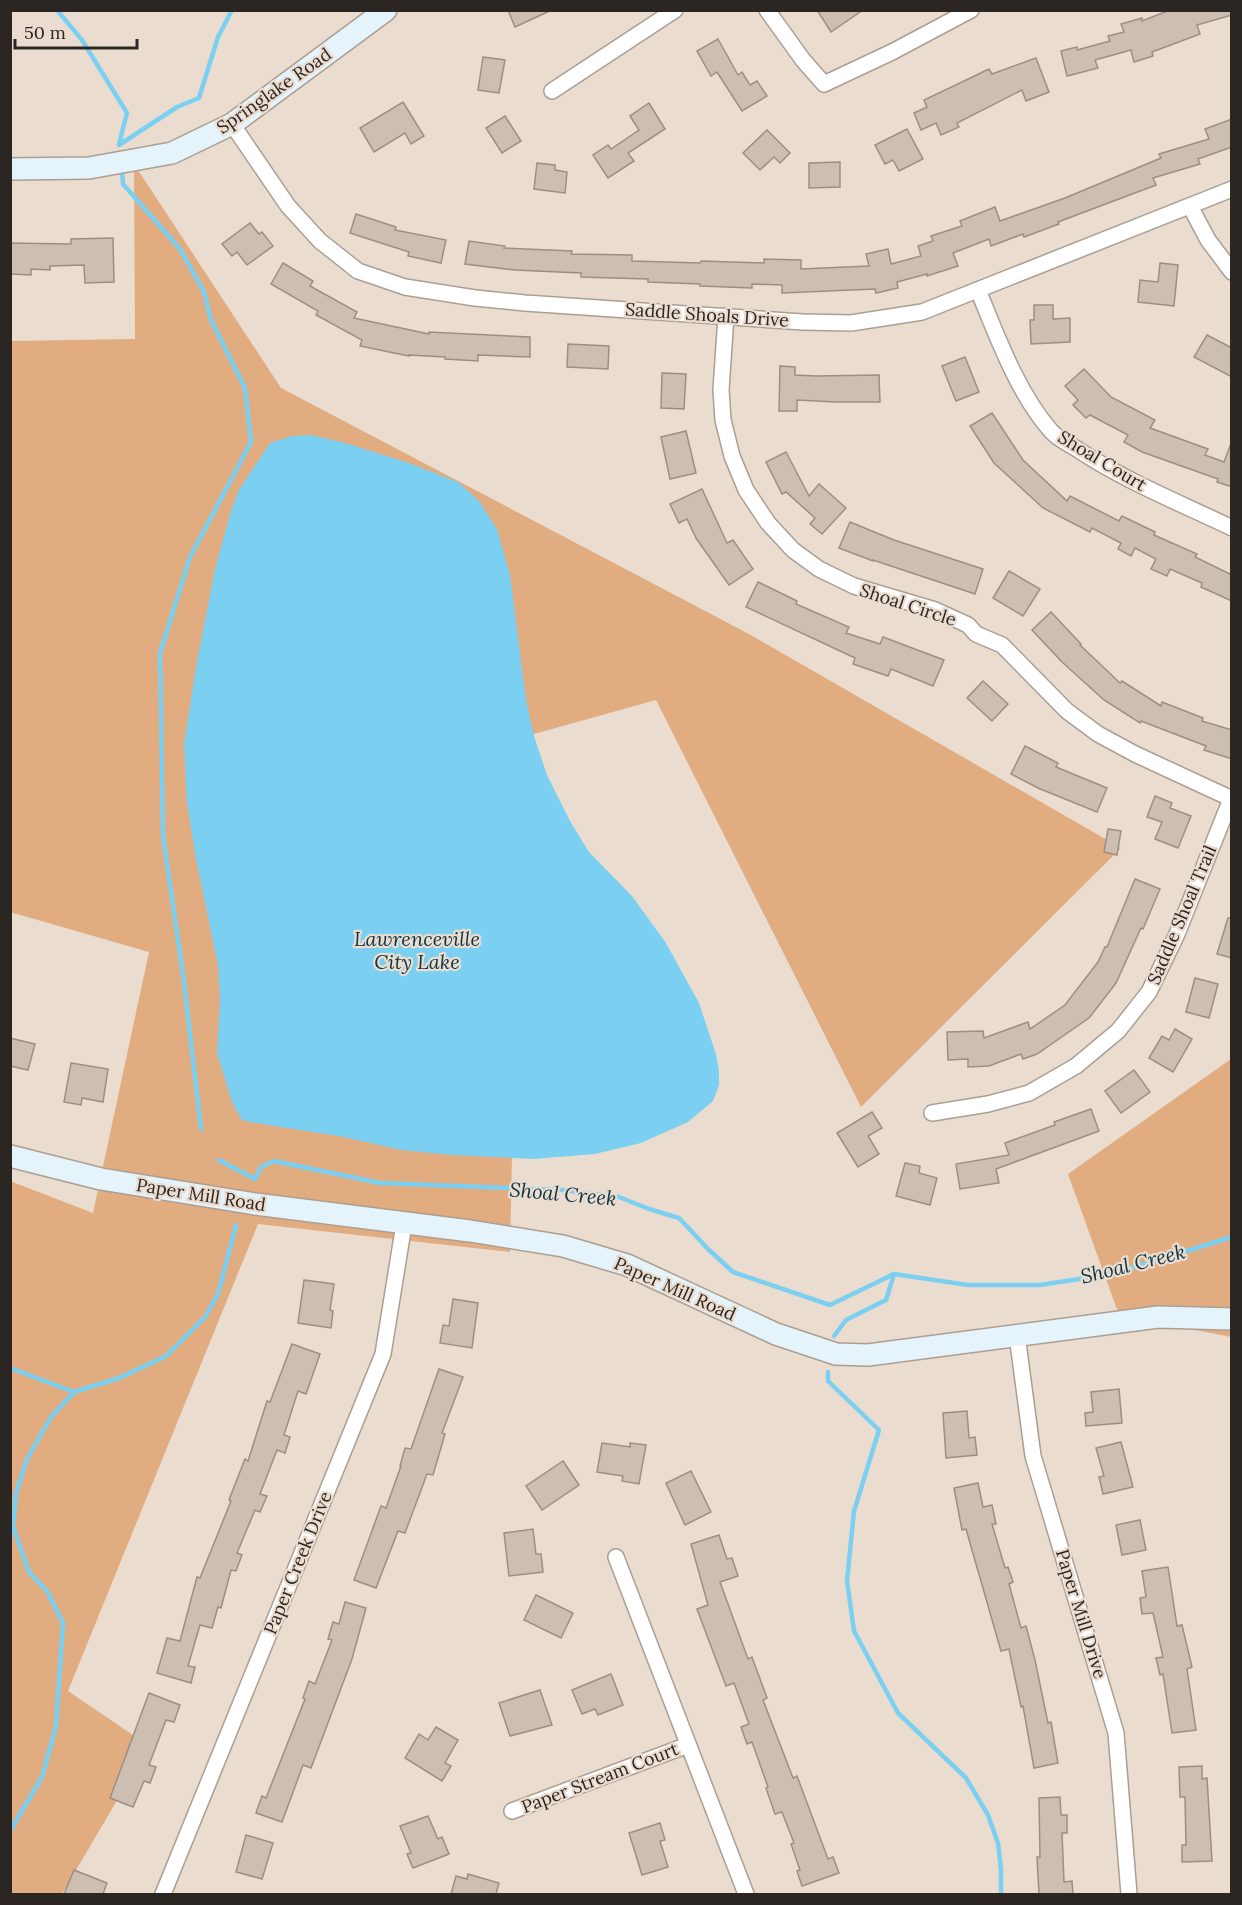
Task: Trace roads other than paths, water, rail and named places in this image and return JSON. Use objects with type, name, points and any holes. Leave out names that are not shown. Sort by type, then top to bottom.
[{"type":"street","name":"Springlake Road","points":[[10,169],[89,168],[172,153],[232,124],[386,10]]},
{"type":"street","points":[[552,91],[675,10]]},
{"type":"street","points":[[767,10],[803,60],[824,84],[892,52],[970,10]]},
{"type":"street","name":"Saddle Shoals Drive","points":[[232,124],[288,206],[320,241],[358,271],[405,287],[475,298],[803,322],[851,323],[922,312],[1232,189]]},
{"type":"street","points":[[1190,206],[1208,240],[1232,272]]},
{"type":"street","name":"Shoal Court","points":[[978,290],[1000,345],[1026,396],[1052,432],[1094,460],[1232,528]]},
{"type":"street","name":"Shoal Circle","points":[[726,316],[721,390],[723,420],[732,456],[746,490],[768,523],[793,550],[819,569],[854,586],[935,610],[968,625],[976,634],[1002,645],[1067,711],[1098,734],[1231,799]]},
{"type":"street","name":"Saddle Shoal Trail","points":[[932,1113],[988,1104],[1029,1093],[1076,1066],[1118,1031],[1149,992],[1177,934],[1231,799]]},
{"type":"street","name":"Paper Mill Road","points":[[10,1156],[101,1179],[255,1204],[470,1231],[562,1246],[627,1265],[776,1334],[836,1354],[868,1355],[1158,1317],[1232,1319]]},
{"type":"street","name":"Paper Creek Drive","points":[[163,1894],[383,1354],[404,1224]]},
{"type":"street","name":"Paper Mill Drive","points":[[1017,1335],[1033,1456],[1116,1733],[1129,1894]]},
{"type":"street","points":[[616,1557],[746,1894]]},
{"type":"street","name":"Paper Stream Court","points":[[512,1811],[688,1745]]},
{"type":"water","name":"Lawrenceville City Lake","points":[[311,435],[409,463],[458,482],[479,501],[497,529],[510,575],[526,700],[534,736],[547,775],[570,821],[589,852],[632,896],[666,943],[699,1003],[716,1054],[719,1085],[713,1101],[688,1122],[641,1143],[595,1154],[533,1159],[401,1150],[344,1137],[241,1119],[232,1102],[217,1053],[220,1001],[218,966],[187,803],[184,745],[215,569],[239,490],[270,443],[292,436]]},
{"type":"waterway","points":[[57,10],[82,40],[127,113],[119,144]]},
{"type":"waterway","points":[[119,145],[177,107],[199,98],[218,37],[232,10]]},
{"type":"waterway","points":[[122,171],[123,184],[180,249],[204,292],[211,320],[245,388],[251,442],[190,557],[160,653],[163,836],[184,982],[201,1129]]},
{"type":"waterway","name":"Shoal Creek","points":[[219,1160],[255,1179],[261,1167],[274,1161],[380,1183],[562,1190],[619,1197],[679,1218],[733,1272],[830,1305],[894,1274],[968,1285],[1040,1285],[1112,1274],[1232,1237]]},
{"type":"waterway","name":"Shoal Creek","points":[[10,1368],[74,1392],[119,1378],[166,1356],[205,1317],[218,1294],[236,1225]]},
{"type":"waterway","points":[[834,1336],[846,1320],[886,1300],[894,1274]]},
{"type":"waterway","points":[[828,1372],[828,1381],[879,1430],[854,1511],[847,1581],[854,1631],[898,1713],[966,1778],[988,1815],[998,1843],[1001,1894]]},
{"type":"waterway","points":[[10,1831],[42,1777],[56,1726],[63,1623],[47,1591],[29,1572],[13,1527],[16,1493],[27,1459],[51,1417],[74,1392]]}]
